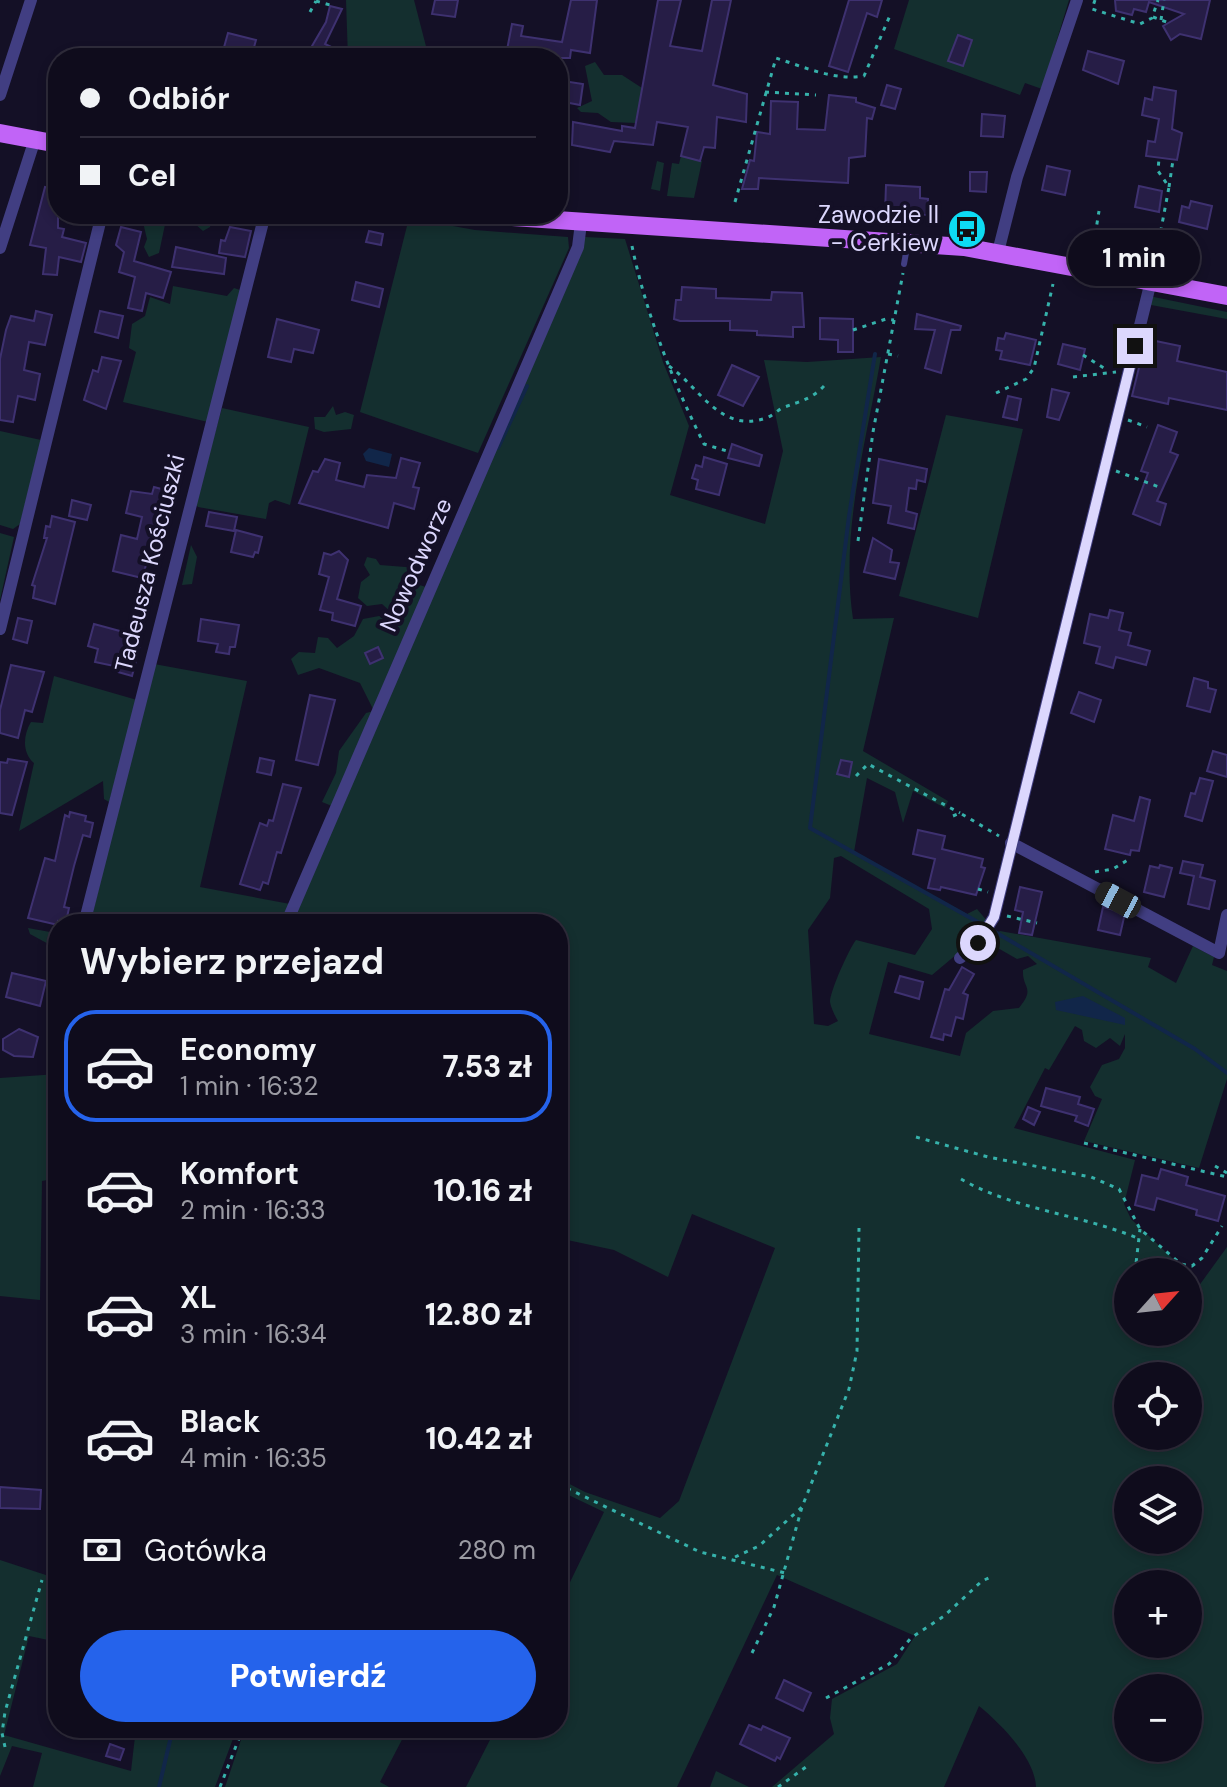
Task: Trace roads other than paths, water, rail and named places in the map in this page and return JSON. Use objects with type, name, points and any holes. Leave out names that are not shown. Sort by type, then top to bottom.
[{"type":"main road","points":[[0,133],[48,142]]},
{"type":"main road","points":[[568,222],[907,243],[998,252],[1227,296]]},
{"type":"street","points":[[0,95],[31,0]]},
{"type":"street","points":[[998,252],[1017,177],[1077,0]]},
{"type":"street","points":[[0,248],[35,139]]},
{"type":"street","name":"Nowodworze","points":[[290,914],[578,247],[581,223]]},
{"type":"street","points":[[0,629],[100,224]]},
{"type":"street","name":"Tadeusza Kościuszki","points":[[87,914],[262,224]]},
{"type":"street","points":[[960,958],[978,943],[995,912],[1151,281]]},
{"type":"street","points":[[1011,843],[1219,953],[1227,915]]},
{"type":"lane","points":[[904,264],[907,243]]},
{"type":"water","points":[[369,448],[392,454],[389,467],[366,461],[363,454]]},
{"type":"water","points":[[1083,996],[1125,1018],[1125,1025],[1056,1010],[1055,1002]]},
{"type":"waterway","points":[[875,354],[849,516],[810,828],[985,926]]},
{"type":"waterway","points":[[498,448],[527,386]]},
{"type":"waterway","points":[[990,929],[1195,1049],[1227,1073]]},
{"type":"waterway","points":[[159,1787],[171,1738]]},
{"type":"place","name":"Zawodzie II - Cerkiew","points":[[967,229]]}]
